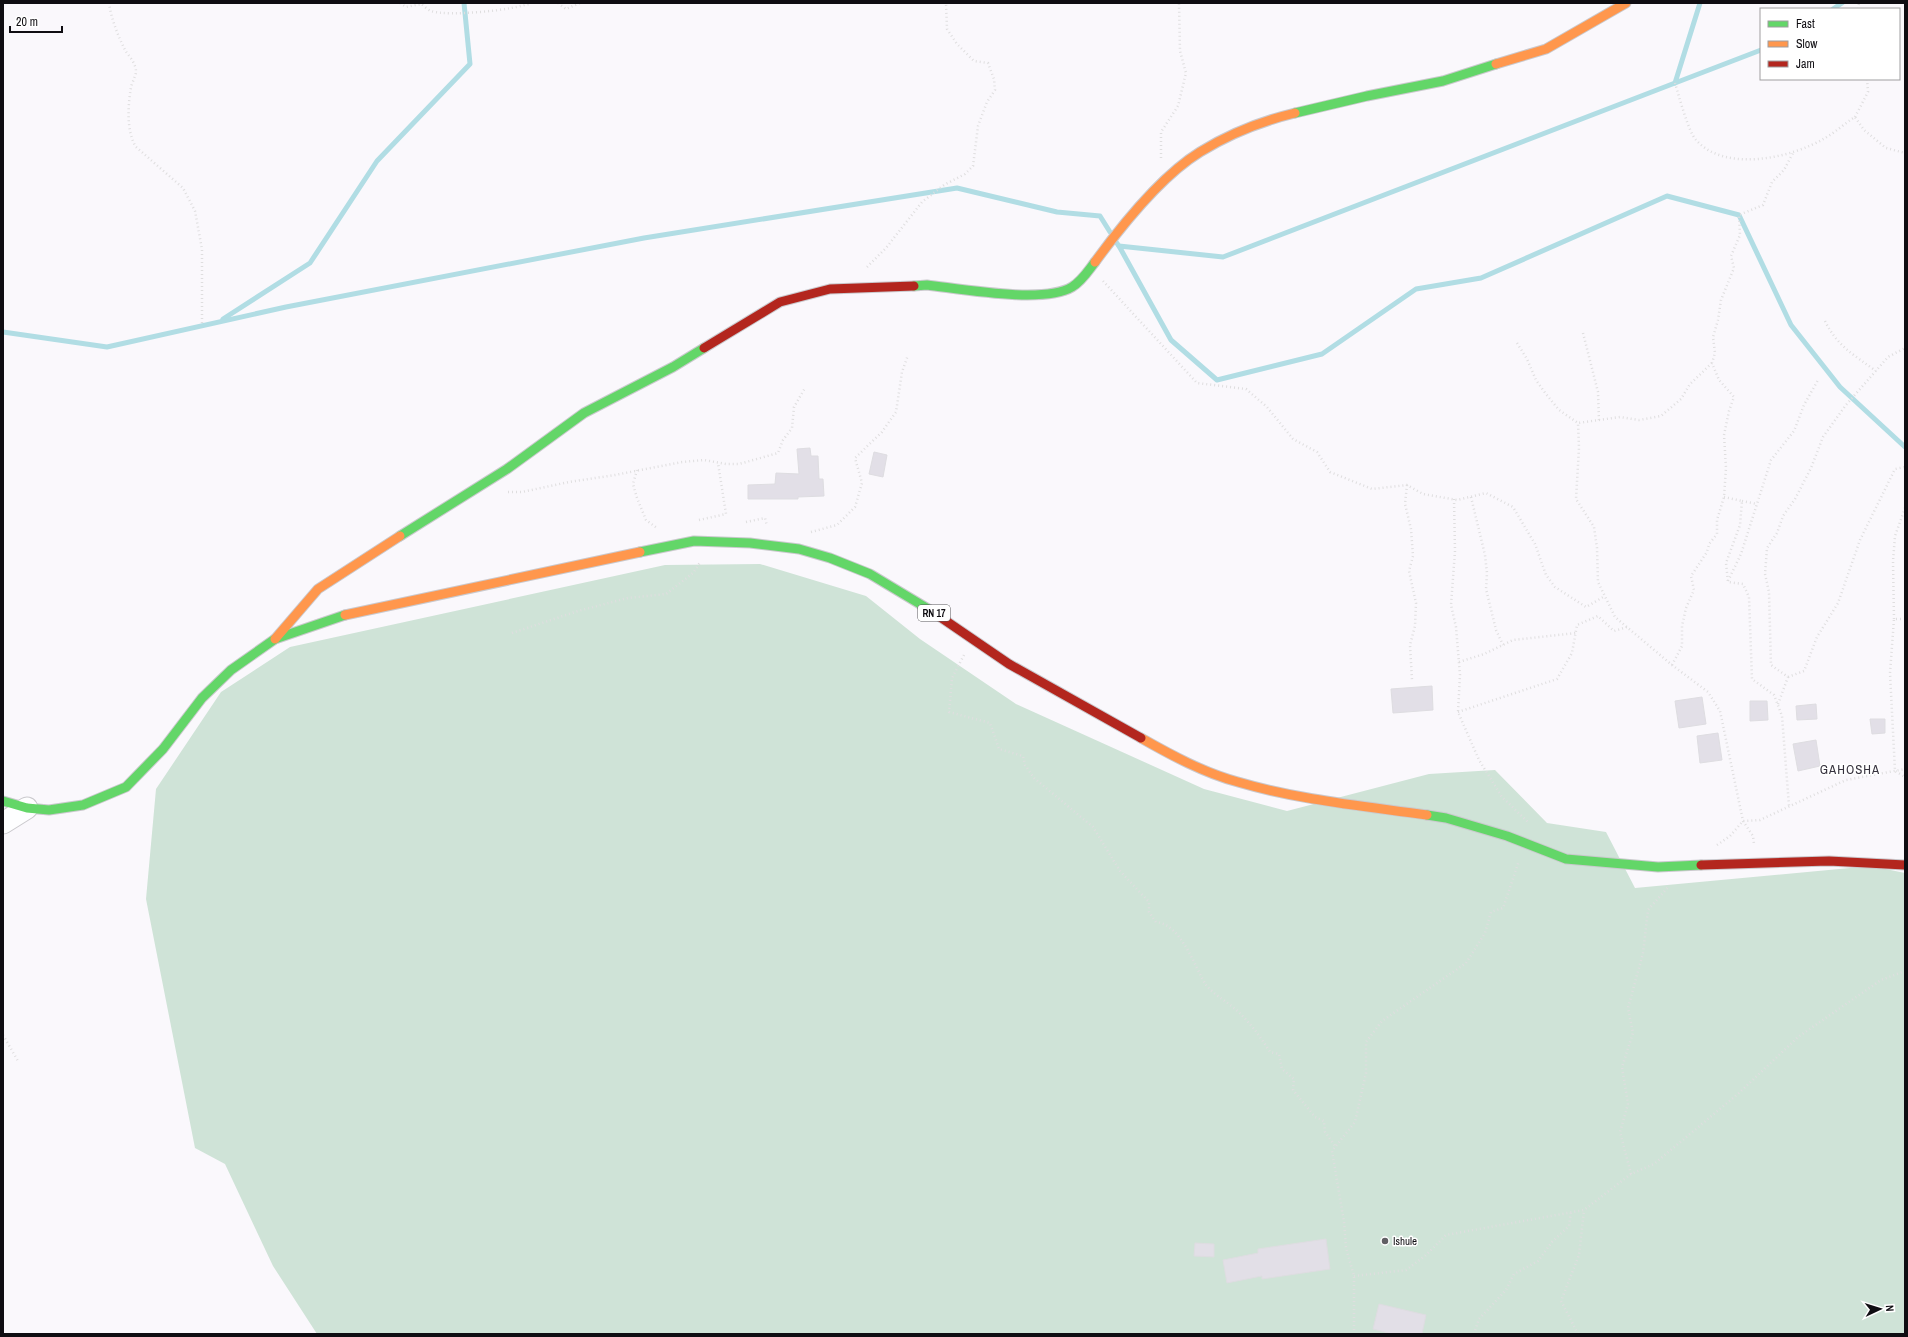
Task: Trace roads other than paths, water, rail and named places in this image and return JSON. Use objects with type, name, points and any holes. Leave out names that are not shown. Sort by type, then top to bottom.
[{"type":"main road","points":[[274,639],[318,589],[507,469],[584,413],[673,367],[780,302],[830,289],[927,285],[1033,296],[1055,294],[1072,287],[1084,277],[1092,268],[1110,241],[1159,185],[1199,152],[1236,133],[1271,119],[1367,96],[1443,81],[1546,49],[1626,3]]},
{"type":"main road","name":"RN 17","points":[[3,801],[27,808],[49,810],[83,805],[126,787],[163,749],[202,698],[231,670],[274,639],[350,612],[694,541],[750,543],[792,548],[830,558],[870,574],[926,607],[1009,664],[1120,725],[1172,756],[1237,782],[1310,798],[1446,818],[1524,843],[1566,859],[1658,867],[1828,861],[1905,865]]},
{"type":"street","points":[[3,822],[27,808]]},
{"type":"waterway","points":[[223,319],[310,263],[377,161],[470,64],[464,3]]},
{"type":"waterway","points":[[1116,242],[1119,246],[1223,257],[1675,83],[1700,3]]},
{"type":"waterway","points":[[1834,8],[1842,3]]},
{"type":"waterway","points":[[1675,83],[1760,50]]},
{"type":"waterway","points":[[3,332],[107,347],[286,307],[644,238],[957,188],[1057,212],[1100,216],[1110,232]]},
{"type":"waterway","points":[[1119,246],[1171,340],[1217,380],[1322,354],[1416,289],[1481,278],[1667,196],[1739,215],[1791,325],[1840,387],[1905,447]]},
{"type":"place","name":"Ishule","points":[[1385,1241]]},
{"type":"district","name":"GAHOSHA","points":[[1850,769]]}]
